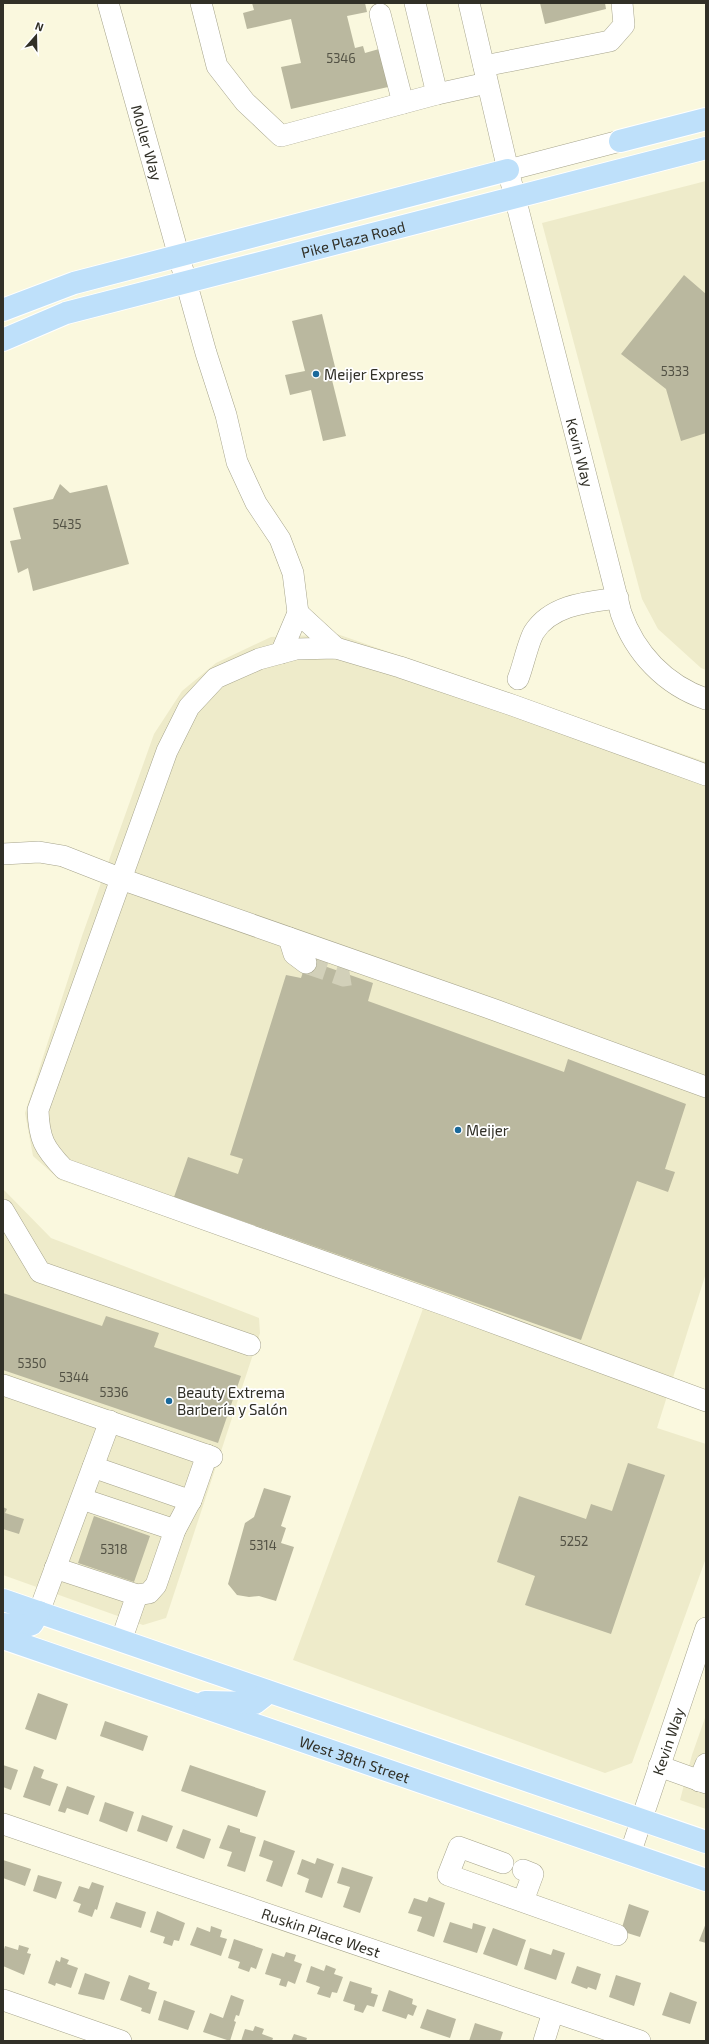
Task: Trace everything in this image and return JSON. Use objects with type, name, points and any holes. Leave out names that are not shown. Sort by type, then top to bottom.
[{"type":"main road","name":"Pike Plaza Road","points":[[620,141],[706,119]]},
{"type":"main road","name":"Pike Plaza Road","points":[[3,340],[66,313],[515,196],[706,148]]},
{"type":"main road","name":"Pike Plaza Road","points":[[3,310],[52,290],[178,254],[508,170]]},
{"type":"main road","points":[[3,1600],[706,1842]]},
{"type":"main road","points":[[3,1624],[26,1626],[32,1624],[39,1612]]},
{"type":"main road","name":"West 38th Street","points":[[3,1638],[706,1880]]},
{"type":"main road","points":[[192,1702],[255,1703],[264,1696],[266,1690]]},
{"type":"street","name":"Moller Way","points":[[108,3],[186,282],[226,415],[237,462],[256,503],[280,539],[291,566],[298,613]]},
{"type":"street","points":[[201,3],[217,66],[245,102],[281,136],[437,94],[486,75],[610,41],[624,25],[622,3]]},
{"type":"street","points":[[415,3],[437,94]]},
{"type":"street","name":"Kevin Way","points":[[469,3],[508,170],[618,598],[629,632],[648,660],[674,684],[692,694],[706,699]]},
{"type":"street","points":[[380,14],[403,103]]},
{"type":"street","name":"Pike Plaza Road","points":[[508,170],[620,141]]},
{"type":"street","points":[[524,709],[518,679],[534,632],[553,614],[582,603],[618,598]]},
{"type":"street","points":[[281,653],[298,613],[336,648]]},
{"type":"street","points":[[706,775],[495,699],[400,667],[336,648],[296,649],[259,659],[216,678],[189,707],[166,751],[38,1110],[39,1132],[49,1153],[64,1169],[440,1303],[706,1401]]},
{"type":"street","points":[[495,699],[518,679]]},
{"type":"street","points":[[3,854],[25,852],[51,853],[63,856],[288,938],[358,970],[706,1087]]},
{"type":"street","points":[[288,938],[294,954],[306,963]]},
{"type":"street","points":[[3,1210],[40,1272],[250,1345]]},
{"type":"street","points":[[3,1385],[209,1456],[191,1501],[175,1530],[156,1585],[150,1593],[137,1595],[55,1568]]},
{"type":"street","points":[[39,1612],[110,1421]]},
{"type":"street","points":[[93,1467],[191,1501]]},
{"type":"street","points":[[82,1499],[175,1530]]},
{"type":"street","points":[[121,1641],[137,1595]]},
{"type":"street","name":"Kevin Way","points":[[630,1854],[640,1819],[706,1628]]},
{"type":"street","points":[[659,1766],[704,1776]]},
{"type":"street","name":"Ruskin Place West","points":[[3,1824],[640,2041]]},
{"type":"street","points":[[503,1863],[459,1847],[448,1875],[617,1935]]},
{"type":"street","points":[[523,1870],[533,1874],[523,1902]]},
{"type":"street","points":[[3,2000],[121,2041]]},
{"type":"street","points":[[544,2041],[554,2012]]},
{"type":"shaded area","points":[[706,181],[706,670],[701,668],[658,629],[642,599],[542,223]]},
{"type":"shaded area","points":[[337,634],[706,762],[706,1273],[657,1428],[706,1444],[706,1558],[632,1763],[605,1773],[293,1660],[424,1306],[60,1180],[33,1156],[25,1113],[82,936],[154,734],[182,691],[216,663],[271,637]]},
{"type":"shaded area","points":[[3,1189],[51,1238],[259,1318],[260,1333],[166,1618],[143,1625],[3,1575]]},
{"type":"shaded area","points":[[706,1715],[706,1809],[680,1800],[692,1755]]},
{"type":"building","points":[[252,3],[365,3],[367,12],[347,16],[355,48],[363,46],[365,53],[379,49],[388,87],[291,109],[281,67],[301,63],[291,19],[247,29],[243,13],[254,10]]},
{"type":"building","points":[[540,3],[605,3],[606,9],[545,24]]},
{"type":"building","points":[[684,275],[706,294],[706,433],[681,441],[666,389],[621,354]]},
{"type":"building","points":[[322,314],[338,379],[332,380],[346,436],[323,441],[311,390],[290,395],[285,375],[305,371],[292,321]]},
{"type":"building","points":[[60,484],[70,493],[107,485],[129,564],[33,591],[28,568],[18,573],[10,541],[21,539],[13,508],[53,499]]},
{"type":"building","name":"Meijer","points":[[307,960],[373,983],[368,1001],[564,1072],[568,1059],[686,1104],[665,1169],[675,1172],[668,1192],[637,1181],[581,1340],[174,1197],[188,1157],[238,1174],[243,1159],[230,1155],[286,975],[301,978]]},
{"type":"building","points":[[3,1293],[102,1326],[106,1316],[159,1333],[154,1347],[241,1376],[218,1443],[3,1370]]},
{"type":"building","points":[[628,1463],[665,1475],[611,1634],[525,1605],[535,1576],[497,1562],[519,1496],[586,1519],[591,1504],[612,1511]]},
{"type":"building","points":[[264,1488],[291,1496],[281,1526],[286,1528],[281,1543],[294,1547],[276,1601],[259,1596],[249,1597],[237,1595],[228,1584],[245,1523],[254,1517]]},
{"type":"building","points":[[3,1507],[7,1509],[5,1513],[24,1519],[19,1534],[3,1529]]},
{"type":"building","points":[[94,1516],[150,1536],[134,1582],[78,1563]]},
{"type":"building","points":[[38,1693],[68,1704],[56,1740],[25,1729]]},
{"type":"building","points":[[105,1721],[148,1736],[143,1751],[100,1736]]},
{"type":"building","points":[[3,1765],[18,1770],[11,1790],[3,1787]]},
{"type":"building","points":[[190,1765],[266,1791],[257,1817],[181,1791]]},
{"type":"building","points":[[34,1766],[44,1770],[41,1778],[58,1784],[50,1806],[23,1797]]},
{"type":"building","points":[[67,1786],[95,1796],[88,1815],[67,1808],[65,1813],[58,1811]]},
{"type":"building","points":[[105,1802],[134,1812],[127,1832],[99,1821]]},
{"type":"building","points":[[142,1815],[173,1826],[167,1842],[137,1831]]},
{"type":"building","points":[[228,1825],[240,1829],[240,1832],[256,1837],[245,1872],[227,1866],[232,1852],[219,1848]]},
{"type":"building","points":[[183,1829],[211,1839],[204,1859],[176,1848]]},
{"type":"building","points":[[264,1840],[295,1851],[282,1887],[266,1881],[273,1861],[259,1856]]},
{"type":"building","points":[[317,1858],[334,1864],[322,1898],[305,1892],[309,1879],[297,1874],[302,1859],[315,1864]]},
{"type":"building","points":[[3,1860],[31,1869],[25,1886],[3,1878]]},
{"type":"building","points":[[342,1867],[373,1877],[360,1913],[343,1907],[350,1887],[337,1883]]},
{"type":"building","points":[[38,1875],[62,1882],[56,1899],[33,1891]]},
{"type":"building","points":[[92,1882],[104,1886],[97,1910],[95,1909],[92,1917],[78,1912],[81,1904],[73,1901],[79,1886],[89,1889]]},
{"type":"building","points":[[429,1897],[445,1903],[434,1937],[417,1931],[422,1917],[408,1913],[414,1898],[427,1902]]},
{"type":"building","points":[[116,1902],[146,1912],[141,1928],[110,1918]]},
{"type":"building","points":[[629,1904],[649,1911],[640,1937],[621,1931]]},
{"type":"building","points":[[157,1911],[185,1923],[179,1941],[174,1940],[172,1946],[163,1943],[165,1937],[150,1932]]},
{"type":"building","points":[[450,1922],[472,1929],[473,1923],[486,1927],[477,1953],[443,1942]]},
{"type":"building","points":[[706,1923],[706,1943],[699,1941]]},
{"type":"building","points":[[211,1926],[222,1930],[220,1937],[227,1939],[221,1956],[190,1945],[197,1927],[210,1932]]},
{"type":"building","points":[[493,1928],[526,1940],[517,1966],[483,1954]]},
{"type":"building","points":[[234,1939],[263,1949],[256,1969],[251,1967],[249,1972],[238,1968],[240,1962],[228,1958]]},
{"type":"building","points":[[19,1945],[29,1948],[27,1953],[31,1954],[24,1975],[3,1966],[3,1953],[5,1946],[18,1950]]},
{"type":"building","points":[[530,1948],[551,1955],[553,1949],[565,1953],[556,1980],[524,1969]]},
{"type":"building","points":[[286,1952],[296,1955],[294,1961],[302,1964],[295,1984],[288,1981],[286,1987],[279,1985],[281,1979],[265,1974],[272,1953],[284,1957]]},
{"type":"building","points":[[61,1957],[69,1960],[67,1964],[78,1968],[71,1988],[56,1983],[55,1986],[48,1983],[56,1960],[60,1962]]},
{"type":"building","points":[[326,1965],[336,1969],[334,1974],[343,1977],[337,1993],[332,1992],[330,1998],[317,1994],[320,1987],[306,1982],[311,1966],[324,1971]]},
{"type":"building","points":[[577,1966],[601,1974],[596,1990],[588,1987],[587,1989],[571,1983]]},
{"type":"building","points":[[85,1973],[110,1982],[104,2000],[78,1994]]},
{"type":"building","points":[[129,1975],[150,1983],[148,1989],[157,1992],[150,2014],[141,2011],[142,2008],[120,2000]]},
{"type":"building","points":[[616,1975],[641,1983],[634,2006],[609,1997]]},
{"type":"building","points":[[350,1981],[372,1988],[371,1993],[378,1995],[374,2007],[367,2005],[363,2013],[354,2010],[355,2005],[343,2001]]},
{"type":"building","points":[[389,1990],[413,1999],[412,2004],[417,2006],[413,2016],[408,2014],[406,2019],[382,2011]]},
{"type":"building","points":[[670,1992],[697,2002],[690,2024],[662,2015]]},
{"type":"building","points":[[231,1995],[244,2000],[239,2016],[236,2015],[234,2021],[236,2022],[230,2041],[203,2032],[210,2013],[223,2018]]},
{"type":"building","points":[[164,2000],[195,2011],[188,2030],[158,2020]]},
{"type":"building","points":[[427,2009],[456,2019],[450,2038],[420,2028]]},
{"type":"building","points":[[475,2023],[503,2032],[500,2041],[469,2041]]},
{"type":"building","points":[[255,2026],[264,2029],[262,2034],[273,2038],[272,2041],[241,2041],[245,2029],[253,2031]]},
{"type":"building","points":[[294,2034],[307,2038],[306,2041],[291,2041]]},
{"type":"tunnel","points":[[306,963],[344,976],[350,975]]},
{"type":"place","name":"Meijer Express","points":[[316,374]]},
{"type":"place","name":"Meijer","points":[[458,1130]]},
{"type":"place","name":"Beauty Extrema Barbería y Salón","points":[[169,1401]]}]
